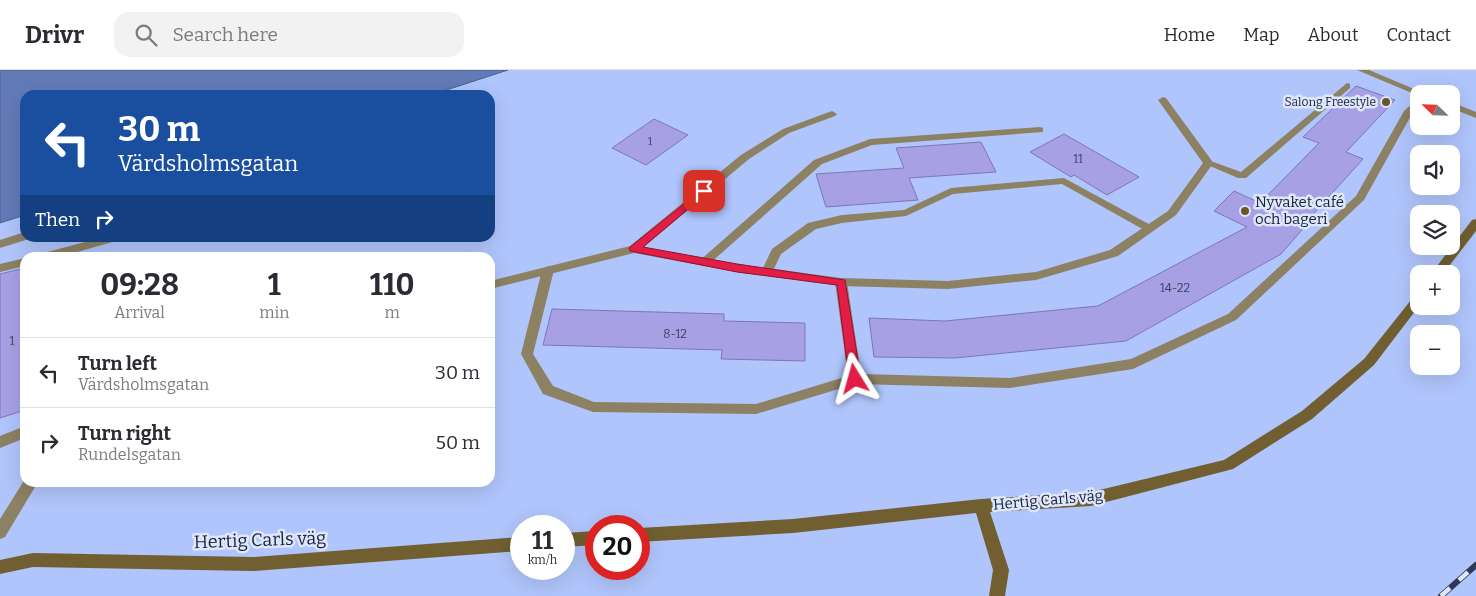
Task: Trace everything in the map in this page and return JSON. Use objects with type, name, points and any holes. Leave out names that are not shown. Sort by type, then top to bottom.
[{"type":"main road","points":[[1444,265],[1476,223]]},
{"type":"main road","name":"Hertig Carls väg","points":[[650,534],[793,526],[981,506],[1090,499],[1228,465],[1307,415],[1369,362],[1410,310]]},
{"type":"main road","points":[[981,506],[1000,570],[997,596]]},
{"type":"main road","name":"Hertig Carls väg","points":[[0,567],[33,560],[253,564],[510,545]]},
{"type":"street","points":[[1361,70],[1410,89]]},
{"type":"street","points":[[1163,100],[1208,163],[1242,176],[1347,86]]},
{"type":"street","points":[[1460,109],[1476,115]]},
{"type":"street","points":[[548,270],[527,354],[548,390],[593,407],[756,410],[855,379],[1010,382],[1132,364],[1232,317],[1360,198],[1410,110]]},
{"type":"street","points":[[634,249],[745,157],[786,131],[832,114]]},
{"type":"street","points":[[704,262],[818,162],[870,142],[1040,130]]},
{"type":"street","points":[[495,284],[634,249],[767,272],[842,282],[948,285],[1036,276],[1114,254],[1172,213],[1208,163]]},
{"type":"street","points":[[767,272],[776,252],[812,226],[842,219],[906,213],[950,191],[1064,181],[1150,228]]},
{"type":"street","points":[[0,244],[20,238]]},
{"type":"street","points":[[62,252],[98,242]]},
{"type":"street","points":[[0,268],[20,263]]},
{"type":"street","points":[[842,282],[855,379]]},
{"type":"street","points":[[0,442],[20,434]]},
{"type":"street","points":[[0,532],[28,487]]},
{"type":"water","points":[[0,70],[508,70],[446,90],[20,90],[20,217],[0,223]]},
{"type":"building","points":[[1356,86],[1395,100],[1346,152],[1363,159],[1305,223],[1307,224],[1281,254],[1126,341],[955,358],[874,357],[869,318],[945,321],[1098,306],[1247,227],[1214,211],[1234,191],[1260,203],[1319,143],[1303,137]]},
{"type":"building","points":[[654,119],[688,135],[646,165],[612,148]]},
{"type":"building","points":[[1064,134],[1139,177],[1107,195],[1074,175],[1071,177],[1030,152]]},
{"type":"building","points":[[981,142],[996,172],[909,178],[918,200],[826,207],[816,174],[904,168],[896,148]]},
{"type":"building","points":[[20,269],[20,412],[0,418],[0,274]]},
{"type":"building","points":[[552,309],[724,314],[724,321],[805,323],[805,361],[721,359],[722,350],[543,345]]},
{"type":"railway","points":[[1441,596],[1476,565]]},
{"type":"place","name":"Salong Freestyle","points":[[1386,102]]},
{"type":"place","name":"Nyvaket café och bageri","points":[[1245,211]]},
{"type":"route","points":[[704,191],[634,249],[737,268],[842,282],[855,379]]}]
